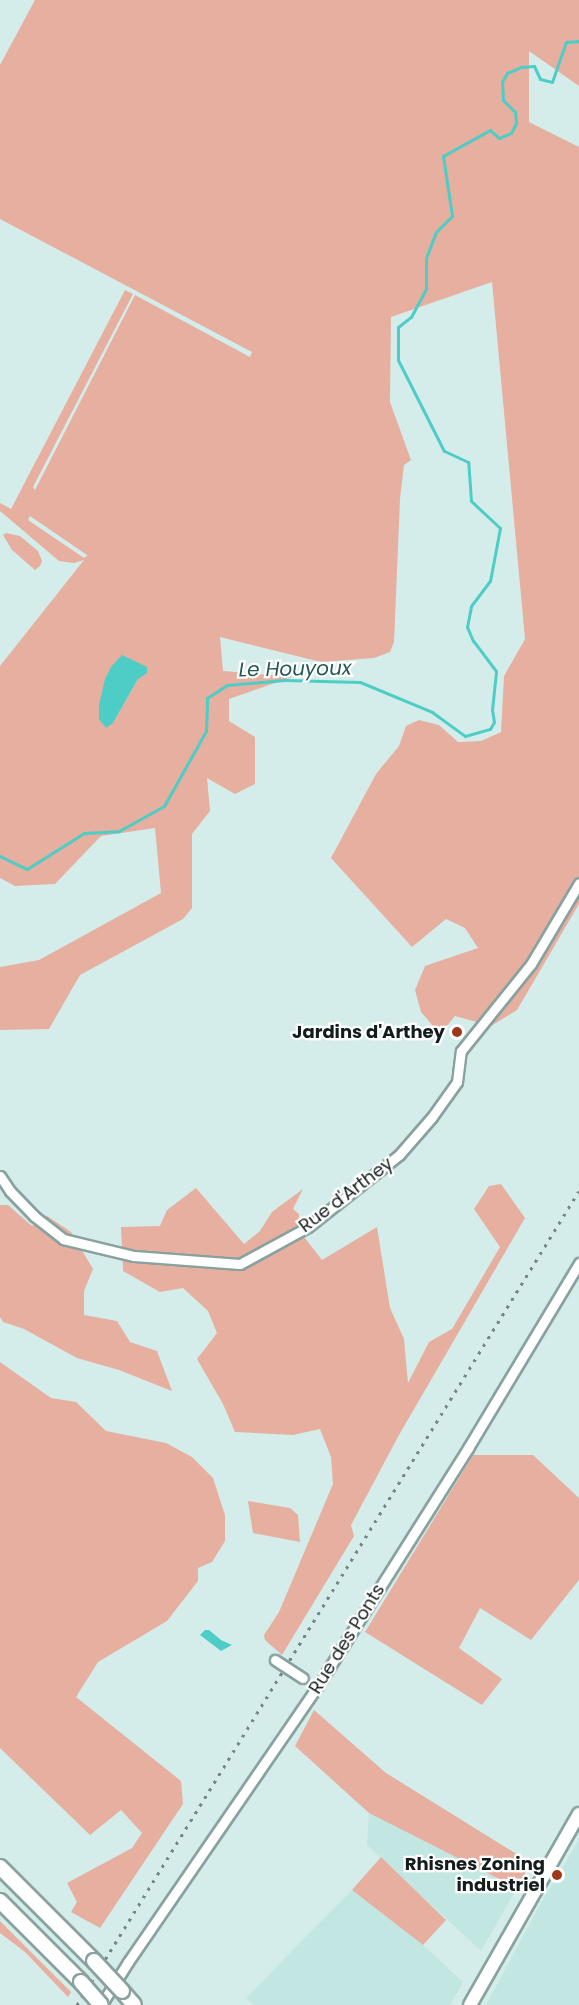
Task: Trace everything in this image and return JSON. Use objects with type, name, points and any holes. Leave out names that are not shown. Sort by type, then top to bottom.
[{"type":"highway","points":[[0,1867],[94,1961],[134,2005]]},
{"type":"highway","points":[[0,1901],[101,2005]]},
{"type":"main road","points":[[470,2005],[579,1814]]},
{"type":"street","name":"Rue d'Arthey","points":[[0,1176],[10,1191],[34,1216],[63,1239],[134,1256],[240,1264],[308,1227],[399,1155],[432,1117],[457,1082],[461,1051],[531,964],[579,884]]},
{"type":"street","name":"Rue des Ponts","points":[[101,2005],[128,1962],[317,1687],[468,1448],[579,1263]]},
{"type":"street","points":[[274,1660],[317,1687]]},
{"type":"shaded area","points":[[35,0],[579,0],[579,86],[529,51],[529,122],[579,147],[579,904],[517,1010],[491,1026],[455,1016],[440,1034],[421,1012],[415,990],[425,966],[478,948],[465,928],[446,919],[412,947],[331,858],[376,774],[399,746],[406,726],[419,720],[439,725],[458,742],[481,741],[501,732],[504,676],[525,639],[492,282],[391,317],[390,402],[411,460],[404,465],[400,499],[394,642],[390,652],[374,658],[321,662],[220,637],[223,671],[292,677],[229,699],[229,721],[255,737],[255,784],[235,794],[207,778],[210,811],[192,834],[192,908],[183,919],[80,975],[49,1029],[0,1030],[0,967],[39,960],[161,893],[155,828],[101,836],[55,884],[15,886],[0,878],[0,666],[84,560],[74,563],[59,561],[0,511],[0,503],[11,509],[125,290],[133,294],[33,487],[35,490],[135,295],[250,357],[252,352],[0,219],[0,65]],"holes":[[[30,516],[87,555],[88,555],[84,558],[28,520]],[[105,679],[138,679],[113,723]]]},
{"type":"shaded area","points":[[6,533],[20,536],[38,551],[42,561],[40,566],[35,570],[12,550],[3,535]]},
{"type":"shaded area","points":[[501,1184],[525,1218],[399,1435],[351,1525],[354,1536],[282,1655],[265,1640],[264,1635],[279,1612],[333,1484],[331,1457],[320,1429],[293,1435],[235,1432],[223,1404],[197,1359],[217,1333],[208,1311],[183,1288],[160,1292],[123,1271],[121,1227],[160,1226],[167,1210],[196,1188],[244,1244],[260,1231],[272,1212],[303,1189],[293,1209],[299,1214],[298,1229],[322,1260],[377,1227],[390,1308],[404,1339],[408,1383],[429,1342],[452,1329],[500,1247],[474,1209],[489,1186]]},
{"type":"shaded area","points":[[0,1205],[8,1205],[32,1226],[47,1216],[71,1232],[93,1269],[84,1291],[84,1315],[117,1321],[130,1342],[157,1351],[172,1391],[119,1370],[77,1358],[24,1329],[3,1322],[0,1317]]},
{"type":"shaded area","points":[[0,1362],[51,1398],[76,1402],[106,1431],[166,1443],[192,1457],[213,1478],[225,1515],[225,1541],[212,1562],[198,1568],[198,1581],[167,1621],[98,1662],[76,1697],[181,1781],[183,1804],[100,1928],[71,1912],[77,1902],[67,1883],[132,1848],[142,1833],[121,1810],[90,1835],[0,1748]]},
{"type":"shaded area","points":[[473,1455],[533,1455],[579,1498],[579,1580],[531,1640],[480,1608],[459,1648],[502,1679],[482,1705],[365,1632]]},
{"type":"shaded area","points":[[248,1501],[290,1508],[298,1515],[300,1542],[253,1533]]},
{"type":"shaded area","points":[[314,1710],[386,1773],[531,1863],[517,1888],[369,1813],[295,1746]]},
{"type":"shaded area","points":[[369,1813],[517,1888],[481,1951],[367,1845]]},
{"type":"shaded area","points":[[579,1840],[579,2005],[486,2005],[542,1901]]},
{"type":"shaded area","points":[[381,1857],[446,1920],[423,1945],[352,1890]]},
{"type":"shaded area","points":[[352,1890],[423,1945],[463,1982],[450,2005],[254,2005],[246,1998]]},
{"type":"shaded area","points":[[0,1921],[71,1992],[68,1997],[25,1952],[0,1933]]},
{"type":"water","points":[[122,655],[147,667],[147,673],[138,679],[113,723],[106,728],[99,719],[99,705],[105,679],[111,667]]},
{"type":"water","points":[[205,1630],[209,1630],[221,1640],[232,1645],[221,1651],[200,1635]]},
{"type":"waterway","name":"Le Houyoux","points":[[0,856],[27,869],[84,833],[119,831],[164,806],[206,731],[207,698],[227,685],[285,680],[360,682],[432,712],[465,736],[490,729],[494,722],[492,710],[496,671],[473,641],[467,627],[471,606],[490,581],[500,528],[471,501],[468,462],[444,451],[398,360],[398,327],[411,317],[426,289],[426,258],[436,232],[452,216],[443,156],[490,130],[499,138],[511,133],[516,123],[515,112],[503,100],[502,82],[507,73],[521,67],[534,66],[540,79],[552,82],[566,42],[579,41]]},
{"type":"railway","points":[[77,2005],[579,1191]]},
{"type":"place","name":"Jardins d'Arthey","points":[[457,1032]]},
{"type":"place","name":"Rhisnes Zoning industriel","points":[[557,1875]]}]
